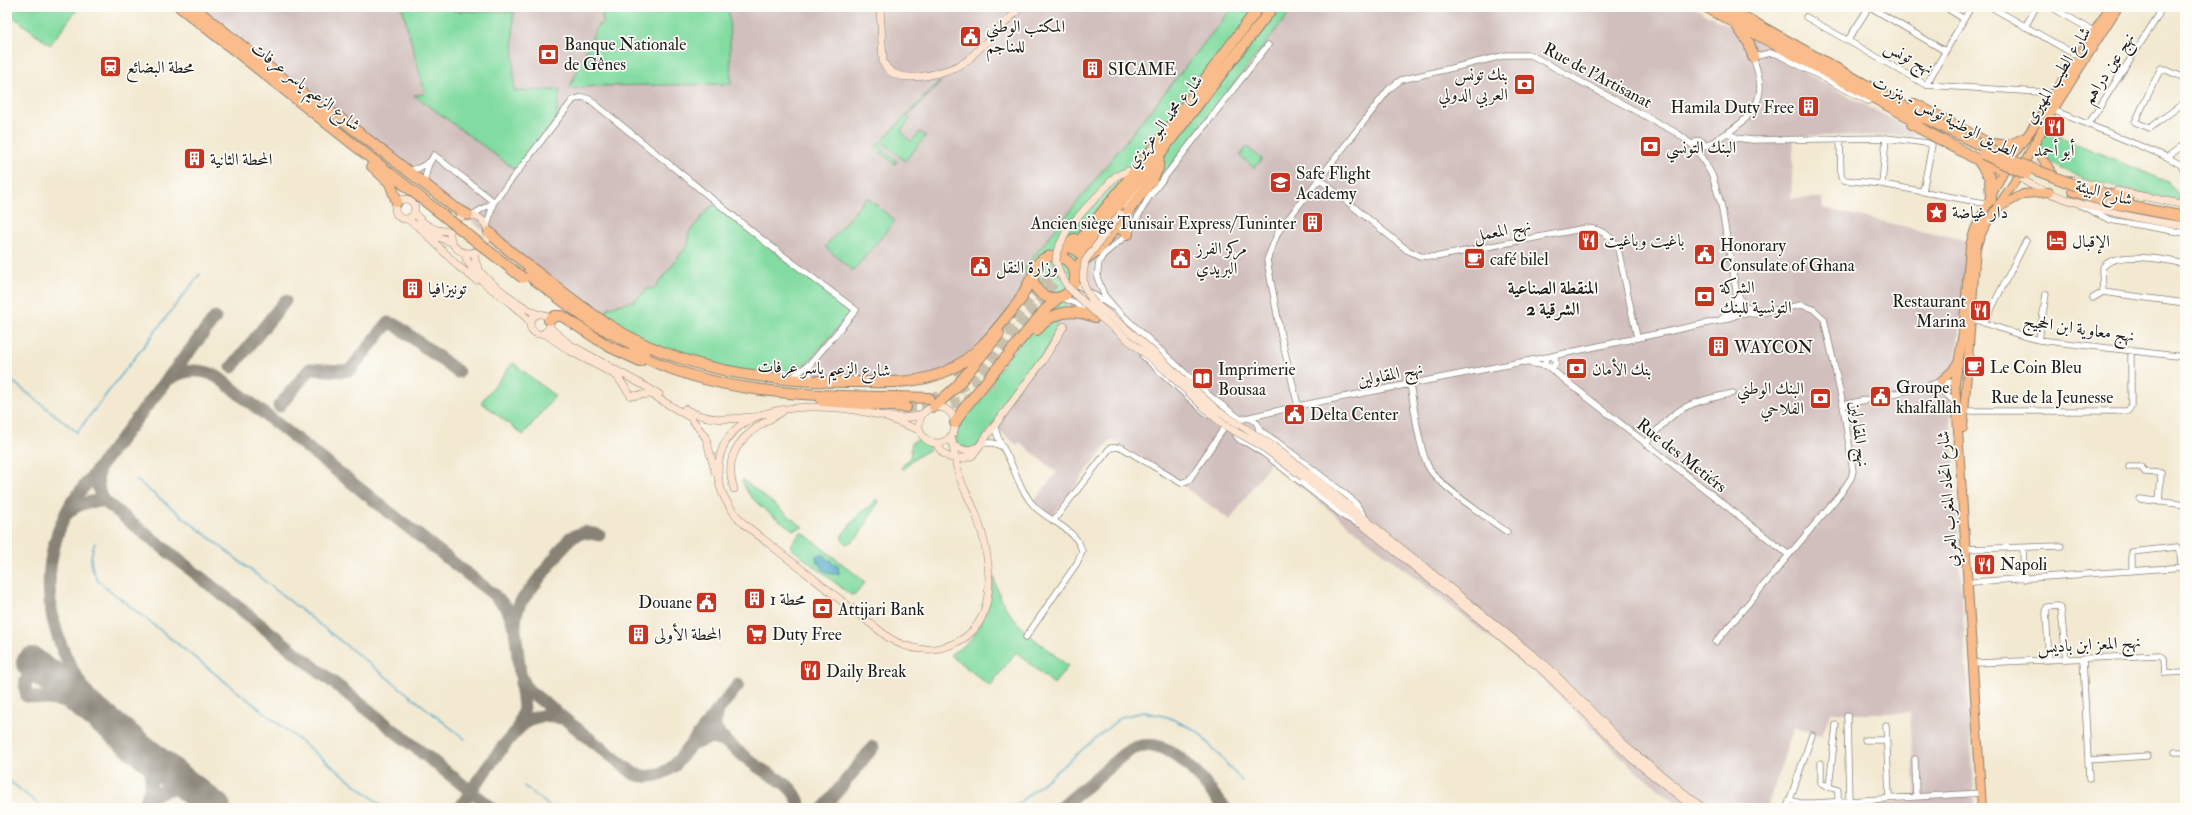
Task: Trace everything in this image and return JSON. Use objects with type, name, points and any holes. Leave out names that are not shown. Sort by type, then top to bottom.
[{"type":"highway","name":"شارع الزعيم ياسر عرفات","points":[[180,7],[340,133],[417,186]]},
{"type":"highway","name":"شارع الزعيم ياسر عرفات","points":[[193,7],[417,186]]},
{"type":"highway","name":"شارع محمد البوعزيزي","points":[[1259,7],[1076,251],[1145,173],[1272,8]]},
{"type":"highway","name":"الطريق الوطنية تونس - بنزرت","points":[[1706,7],[1813,67],[1924,120]]},
{"type":"highway","name":"الطريق الوطنية تونس - بنزرت","points":[[1726,7],[1810,53],[2005,166],[2075,192],[2107,202],[2185,217]]},
{"type":"highway","points":[[1734,22],[1746,38],[1753,57]]},
{"type":"highway","points":[[1810,53],[1833,62],[2012,154]]},
{"type":"highway","points":[[1813,67],[1868,101],[1978,160],[2003,171]]},
{"type":"highway","points":[[322,110],[336,115],[409,171],[417,186],[525,276]]},
{"type":"highway","points":[[340,133],[351,148],[390,183],[397,202]]},
{"type":"highway","name":"شارع محمد البوعزيزي","points":[[1058,256],[1069,245],[1140,156],[1159,141]]},
{"type":"highway","points":[[1992,143],[2003,146],[2030,141]]},
{"type":"highway","points":[[955,423],[967,405],[1044,311],[1060,297],[1071,290],[1080,263],[1099,249],[1152,180],[1158,168],[1159,154]]},
{"type":"highway","points":[[1978,160],[1990,178],[1990,202]]},
{"type":"highway","points":[[417,186],[470,215]]},
{"type":"highway","name":"الطريق الوطنية تونس - بنزرت","points":[[2075,192],[2185,210]]},
{"type":"highway","points":[[1117,226],[1128,234]]},
{"type":"highway","points":[[1106,251],[1115,236],[1117,226]]},
{"type":"highway","points":[[488,229],[503,246],[575,301],[621,332],[661,351],[704,365],[746,375],[812,382],[905,382],[921,380],[941,374],[968,358],[996,329],[1022,298]]},
{"type":"highway","points":[[932,403],[956,387],[994,341],[1022,298],[1041,260],[1052,256],[1058,256],[1069,262],[1075,279]]},
{"type":"highway","points":[[1033,275],[1035,285],[1040,293],[1049,297],[1060,297]]},
{"type":"highway","name":"شارع الزعيم ياسر عرفات","points":[[525,276],[595,331],[658,364],[703,379],[768,392],[932,403]]},
{"type":"highway","name":"شارع الزعيم ياسر عرفات","points":[[525,276],[592,323],[630,344],[675,363],[718,375],[788,386],[900,387],[922,386],[954,374]]},
{"type":"highway","points":[[993,382],[1039,326],[1050,317],[1068,311],[1095,317]]},
{"type":"highway","points":[[549,324],[555,316],[562,316],[581,330],[624,355],[642,362],[658,364]]},
{"type":"highway","points":[[703,379],[726,389],[756,396],[906,407]]},
{"type":"main road","name":"شارع الطيب المهيري","points":[[2012,154],[2030,141],[2053,110],[2110,7]]},
{"type":"main road","name":"شارع الطيب المهيري","points":[[2025,161],[2030,141],[2055,93],[2118,7]]},
{"type":"main road","points":[[2030,141],[2053,174]]},
{"type":"main road","points":[[2012,154],[2020,156],[2025,161],[2025,171],[2018,177],[2009,177],[2003,171],[2004,159],[2012,154]]},
{"type":"main road","name":"شارع اتحاد المغرب العربي","points":[[1982,808],[1977,684],[1978,663],[1973,582],[1955,383],[1960,356],[1968,252],[1975,229],[1990,202],[2003,171]]},
{"type":"main road","name":"شارع اتحاد المغرب العربي","points":[[1987,808],[1977,684],[1963,411],[1976,248],[1993,213],[2018,177]]},
{"type":"main road","points":[[1993,213],[2006,202],[2023,194],[2049,192]]},
{"type":"main road","points":[[1941,381],[1952,371],[1960,356]]},
{"type":"main road","points":[[1955,383],[1961,394],[1963,411]]},
{"type":"street","points":[[880,7],[883,61],[885,68],[895,76],[909,77],[957,67],[967,61],[1021,7]]},
{"type":"street","points":[[1848,40],[1870,7],[1945,51]]},
{"type":"street","points":[[1881,13],[1884,7]]},
{"type":"street","points":[[1926,85],[1971,7]]},
{"type":"street","points":[[1991,7],[2082,58]]},
{"type":"street","points":[[2025,27],[2036,7]]},
{"type":"street","points":[[2051,7],[2095,32]]},
{"type":"street","name":"نهج عين دراهم","points":[[2088,125],[2158,16],[2160,10],[2156,7]]},
{"type":"street","points":[[1947,8],[1964,19]]},
{"type":"street","name":"نهج تونس","points":[[1806,17],[1926,85],[2055,93]]},
{"type":"street","points":[[1268,45],[1149,197],[1128,234],[1106,251],[1099,262],[1097,277],[1104,295],[1116,309],[1211,397],[1244,419],[1254,420],[1258,428],[1356,504],[1365,523]]},
{"type":"street","points":[[1699,148],[1728,133],[1745,119],[1756,102],[1760,87],[1753,57],[1770,53],[1777,54],[1868,101]]},
{"type":"street","name":"Rue de l'Artisanat","points":[[1298,406],[1281,336],[1267,260],[1278,232],[1389,89],[1401,80],[1507,55],[1524,54],[1541,60],[1677,133],[1699,148]]},
{"type":"street","points":[[2185,78],[2161,68],[2135,122],[2150,128],[2185,102]]},
{"type":"street","points":[[451,242],[450,231],[458,218],[470,215],[494,202],[573,100],[582,96],[589,99],[770,245],[856,310],[811,363],[788,380]]},
{"type":"street","points":[[2053,110],[2183,164],[2185,173]]},
{"type":"street","name":"Rue de l'Artisanat","points":[[1677,133],[1698,140]]},
{"type":"street","points":[[1728,133],[1738,138],[1752,140],[1886,138],[1932,145],[1941,139]]},
{"type":"street","points":[[1698,140],[1718,137]]},
{"type":"street","points":[[1840,138],[1842,179],[1882,184],[1990,202]]},
{"type":"street","points":[[1882,184],[1886,138]]},
{"type":"street","points":[[1698,140],[1703,141],[1699,148]]},
{"type":"street","points":[[1698,140],[1699,148],[1715,182],[1721,204],[1736,290],[1736,307],[1741,314]]},
{"type":"street","points":[[2167,157],[2185,144]]},
{"type":"street","points":[[1923,191],[1932,145]]},
{"type":"street","points":[[409,171],[423,166],[434,155],[494,202]]},
{"type":"street","points":[[417,186],[430,160]]},
{"type":"street","name":"شارع البيئة","points":[[2025,161],[2053,174],[2110,190],[2185,205]]},
{"type":"street","points":[[1128,171],[1116,176],[1067,230],[1057,251],[1056,262],[1060,274],[1068,287],[1099,316],[1165,370],[1211,414],[1305,475]]},
{"type":"street","points":[[1145,173],[1138,188],[1086,261],[1083,277],[1084,286],[1093,302],[1140,340],[1218,412],[1273,446],[1305,475],[1549,668],[1630,750],[1703,808]]},
{"type":"street","name":"شارع البيئة","points":[[2018,177],[2027,184],[2049,192],[2075,192],[2139,217],[2185,226]]},
{"type":"street","name":"نهج المعمل","points":[[1319,179],[1407,250],[1420,256],[1435,257],[1586,228],[1602,232],[1613,239],[1618,249],[1637,337]]},
{"type":"street","points":[[2075,192],[2094,213],[2110,220],[2185,233]]},
{"type":"street","points":[[450,231],[432,228],[420,220],[414,212],[414,205],[409,199],[401,199],[397,202],[395,207],[396,214],[407,219],[422,230],[458,266],[520,312],[530,322],[534,332],[544,333],[699,415],[720,420],[757,417],[785,410],[825,407],[884,416],[908,417],[922,414]]},
{"type":"street","points":[[422,230],[451,242],[458,250],[464,253],[474,253],[486,245],[494,202]]},
{"type":"street","points":[[407,219],[414,212]]},
{"type":"street","points":[[470,215],[481,219],[488,229]]},
{"type":"street","points":[[1984,323],[2026,241]]},
{"type":"street","points":[[464,253],[472,271],[487,287]]},
{"type":"street","points":[[474,253],[476,264],[482,274],[523,306],[537,314],[544,314],[549,324],[563,340],[617,376],[631,396],[646,394],[653,395],[691,418],[706,438],[718,479],[729,507],[744,524],[848,606],[899,643],[928,649],[940,648],[957,642],[972,631],[980,621],[988,596],[984,544],[972,504],[959,475],[951,436]]},
{"type":"street","points":[[2103,292],[2102,269],[2108,262],[2131,257],[2185,264]]},
{"type":"street","points":[[1075,279],[1116,309]]},
{"type":"street","points":[[1736,290],[1744,306],[1741,314]]},
{"type":"street","points":[[2093,298],[2103,292],[2185,302]]},
{"type":"street","points":[[2039,340],[2046,294]]},
{"type":"street","points":[[1060,297],[1076,303],[1095,317],[1137,351],[1224,428],[1266,455],[1345,517],[1365,523],[1540,668],[1631,758],[1694,808]]},
{"type":"street","name":"نهج المقاولين","points":[[1244,419],[1267,412],[1550,357],[1720,320],[1741,314],[1801,305],[1819,313],[1826,323],[1843,405],[1853,471],[1851,478],[1716,642]]},
{"type":"street","name":"نهج المقاولين","points":[[1720,320],[1736,307],[1744,306],[1766,311]]},
{"type":"street","points":[[530,322],[537,314]]},
{"type":"street","name":"نهج معاوية ابن الحجيج","points":[[1970,318],[2039,340],[2185,357]]},
{"type":"street","points":[[544,333],[549,324]]},
{"type":"street","points":[[884,416],[919,430],[927,441],[936,444],[945,455],[957,460],[972,456],[1042,362],[1064,326]]},
{"type":"street","name":"Rue de la Jeunesse","points":[[1963,411],[2128,411],[2131,406],[2131,350]]},
{"type":"street","points":[[1550,357],[1545,360],[1552,366],[1568,352]]},
{"type":"street","name":"Rue des Metiérs","points":[[1550,357],[1555,359],[1552,366],[1558,376],[1789,555]]},
{"type":"street","name":"نهج المقاولين","points":[[1519,362],[1552,366]]},
{"type":"street","points":[[811,363],[809,372],[812,382]]},
{"type":"street","points":[[1843,405],[1928,386],[1941,381],[1955,383]]},
{"type":"street","points":[[1410,384],[1424,454],[1429,468],[1445,485],[1507,532]]},
{"type":"street","points":[[1928,386],[1943,391],[1956,403]]},
{"type":"street","points":[[1646,444],[1667,419],[1687,405],[1733,393]]},
{"type":"street","points":[[919,430],[919,422],[922,414],[932,403],[948,411],[955,423],[951,436],[944,442],[936,444]]},
{"type":"street","points":[[734,489],[730,466],[738,444],[750,432],[785,410]]},
{"type":"street","points":[[1245,442],[1255,439],[1258,428],[1267,412]]},
{"type":"street","points":[[718,479],[718,462],[728,438],[739,426],[757,417]]},
{"type":"street","points":[[1237,437],[1236,427],[1244,419]]},
{"type":"street","points":[[995,427],[1002,446],[1025,495],[1036,508],[1078,540],[1082,551],[1081,557],[1026,637]]},
{"type":"street","points":[[1053,521],[1110,448],[1122,447],[1181,483],[1190,480],[1224,428]]},
{"type":"street","points":[[954,446],[966,451],[973,450],[983,443],[993,442],[1002,446]]},
{"type":"street","points":[[2129,467],[2140,467],[2145,472],[2161,473],[2159,502]]},
{"type":"street","points":[[2140,498],[2185,506]]},
{"type":"street","points":[[1969,549],[2061,546]]},
{"type":"street","points":[[1973,582],[2024,579],[2132,571],[2183,567],[2180,550],[2177,547],[2132,552],[2132,571]]},
{"type":"street","points":[[2023,548],[2024,579]]},
{"type":"street","points":[[2049,660],[2046,612],[2047,607],[2050,606],[2057,606],[2061,609],[2066,659]]},
{"type":"street","name":"نهج المعز ابن باديس","points":[[1978,663],[2160,655],[2164,658],[2166,673],[2185,672]]},
{"type":"street","points":[[2083,658],[2089,779]]},
{"type":"street","points":[[1847,716],[1850,800]]},
{"type":"street","points":[[1829,787],[1836,725]]},
{"type":"street","points":[[1886,725],[1889,797]]},
{"type":"street","points":[[1787,808],[1812,735]]},
{"type":"street","points":[[1866,740],[1886,740]]},
{"type":"street","points":[[2175,752],[2185,752]]},
{"type":"street","points":[[2088,760],[2147,756]]},
{"type":"street","points":[[1915,759],[1916,796]]},
{"type":"street","points":[[1821,763],[1821,783],[1838,790],[1838,801]]},
{"type":"street","points":[[1790,800],[1800,803],[1981,793]]},
{"type":"shaded area","points":[[199,7],[1252,7],[999,329],[934,380],[777,382],[582,308]]},
{"type":"shaded area","points":[[1294,7],[1693,7],[1769,48],[1776,57],[1921,135],[1794,136],[1791,198],[1822,198],[1823,208],[1969,241],[1950,410],[1975,808],[1870,808],[1870,803],[1916,801],[1910,713],[1830,713],[1822,736],[1794,727],[1767,808],[1683,808],[1633,768],[1536,674],[1270,463],[1230,520],[1157,467],[1111,439],[1052,516],[1034,501],[1057,472],[1019,442],[1017,445],[991,424],[1047,349],[1070,293],[1081,273],[1119,231]]},
{"type":"green space","points":[[7,7],[79,7],[50,45],[7,12]]},
{"type":"green space","points":[[402,7],[453,7],[453,11],[515,12],[513,15],[514,91],[560,90],[556,120],[516,170],[414,95],[425,94]]},
{"type":"green space","points":[[606,7],[729,7],[731,84],[595,86],[569,89],[598,25],[603,24],[602,12]]},
{"type":"green space","points":[[1233,7],[1294,7],[1119,231],[1081,273],[1070,293],[1047,349],[978,444],[972,449],[959,446],[955,439],[965,413],[1056,296],[1023,270]]},
{"type":"green space","points":[[940,81],[941,82],[907,117],[910,119],[901,131],[911,142],[920,132],[926,136],[905,161],[885,144],[881,148],[897,161],[895,164],[875,148]]},
{"type":"green space","points":[[2046,131],[2168,182],[2185,201],[2104,184],[2081,177],[2061,168],[2047,158],[2040,147],[2041,138]]},
{"type":"green space","points":[[1247,147],[1262,159],[1254,168],[1240,156]]},
{"type":"green space","points":[[867,197],[895,221],[853,271],[825,247]]},
{"type":"green space","points":[[716,205],[851,312],[810,360],[777,382],[677,359],[608,322],[606,313],[609,307],[634,301],[647,289],[655,288],[689,243],[688,234],[710,207]]},
{"type":"green space","points":[[513,363],[555,396],[523,435],[481,402]]},
{"type":"green space","points":[[921,439],[929,446],[929,450],[912,460],[903,470],[901,468],[910,458],[912,442]]},
{"type":"green space","points":[[742,479],[803,527],[793,530],[763,508],[750,495]]},
{"type":"green space","points":[[876,499],[879,502],[861,532],[852,541],[846,544],[842,540],[842,535],[861,512],[871,506]]},
{"type":"green space","points":[[800,533],[803,533],[864,581],[864,584],[856,594],[851,595],[792,549],[792,544]]},
{"type":"green space","points":[[994,577],[998,592],[1005,606],[1022,628],[1068,666],[1054,684],[1016,652],[990,686],[950,655],[968,642],[979,628],[986,612]]},
{"type":"water","points":[[817,555],[824,555],[826,560],[831,560],[832,564],[838,566],[839,574],[832,574],[823,570],[821,565],[817,563]]},
{"type":"waterway","points":[[7,377],[77,432],[200,274]]},
{"type":"waterway","points":[[135,479],[465,739]]},
{"type":"waterway","points":[[95,543],[91,562],[93,571],[98,581],[385,808]]},
{"type":"waterway","points":[[1013,808],[1121,717],[1144,712],[1168,717],[1197,731],[1242,781]]},
{"type":"waterway","points":[[7,779],[43,808]]},
{"type":"waterway","points":[[524,786],[552,808]]},
{"type":"taxiway","points":[[232,367],[285,301]]},
{"type":"taxiway","points":[[159,764],[151,754],[113,724],[92,700],[75,674],[62,647],[53,619],[49,591],[51,561],[58,532],[72,502],[215,318]]},
{"type":"taxiway","points":[[279,406],[310,369],[350,370],[388,323],[396,325],[458,372]]},
{"type":"taxiway","points":[[169,379],[181,373],[194,371],[200,371],[219,378],[493,594],[507,608],[514,625]]},
{"type":"taxiway","points":[[67,514],[75,507],[84,503],[104,501],[98,484],[100,466]]},
{"type":"taxiway","points":[[104,501],[492,808]]},
{"type":"taxiway","points":[[599,535],[584,532],[570,538],[520,603],[516,614],[515,629],[520,674],[527,689],[634,774],[639,776],[655,776],[674,766],[738,685]]},
{"type":"taxiway","points":[[68,691],[67,679],[61,671],[53,667],[44,666],[35,669],[25,684],[27,696],[76,703],[95,713]]},
{"type":"taxiway","points":[[518,729],[524,708],[521,682]]},
{"type":"taxiway","points":[[691,745],[710,738],[726,742],[715,729],[716,712]]},
{"type":"taxiway","points":[[460,808],[492,761],[521,727],[528,721],[540,716],[560,718]]},
{"type":"taxiway","points":[[726,742],[758,767],[789,787],[794,792],[801,808]]},
{"type":"taxiway","points":[[1061,808],[1124,754],[1140,747],[1154,746],[1168,751],[1181,759],[1225,808]]},
{"type":"taxiway","points":[[824,808],[873,747]]},
{"type":"taxiway","points":[[143,753],[151,770],[151,782],[146,801],[156,794],[166,790],[189,787],[195,808]]},
{"type":"runway","points":[[32,663],[215,808]]},
{"type":"tunnel","points":[[994,342],[1073,249]]},
{"type":"tunnel","points":[[929,398],[949,395],[974,380],[1079,253]]},
{"type":"tunnel","points":[[954,374],[977,358]]},
{"type":"tunnel","points":[[906,407],[918,408],[952,404],[973,396],[993,382]]},
{"type":"place","name":"المكتب الوطني للمناجم","points":[[971,36]]},
{"type":"place","name":"Banque Nationale de Gênes","points":[[548,54]]},
{"type":"place","name":"محطة البضائع","points":[[111,67]]},
{"type":"place","name":"SICAME","points":[[1092,69]]},
{"type":"place","name":"بنك تونس العربي الدولي","points":[[1524,84]]},
{"type":"place","name":"Hamila Duty Free","points":[[1809,107]]},
{"type":"place","name":"أبو أحمد","points":[[2054,126]]},
{"type":"place","name":"البنك التونسي","points":[[1651,147]]},
{"type":"place","name":"المحطة الثانية","points":[[194,159]]},
{"type":"place","name":"Safe Flight Academy","points":[[1280,183]]},
{"type":"place","name":"دار غياضة","points":[[1937,212]]},
{"type":"place","name":"Ancien siège Tunisair Express/Tuninter","points":[[1312,223]]},
{"type":"place","name":"باغيت وباغيت","points":[[1589,240]]},
{"type":"place","name":"الإقبال","points":[[2056,241]]},
{"type":"place","name":"Honorary Consulate of Ghana","points":[[1704,255]]},
{"type":"place","name":"مركز الفرز البريدي","points":[[1181,258]]},
{"type":"place","name":"café bilel","points":[[1475,259]]},
{"type":"place","name":"وزارة النقل","points":[[980,267]]},
{"type":"place","name":"تونيزافيا","points":[[413,288]]},
{"type":"place","name":"الشركة التونسية للبنك","points":[[1705,297]]},
{"type":"place","name":"Restaurant Marina","points":[[1981,311]]},
{"type":"place","name":"WAYCON","points":[[1719,347]]},
{"type":"place","name":"Le Coin Bleu","points":[[1974,367]]},
{"type":"place","name":"بنك الأمان","points":[[1577,369]]},
{"type":"place","name":"Imprimerie Bousaa","points":[[1202,379]]},
{"type":"place","name":"Groupe khalfallah","points":[[1880,397]]},
{"type":"place","name":"البنك الوطني الفلاحي","points":[[1820,398]]},
{"type":"place","name":"Delta Center","points":[[1294,414]]},
{"type":"place","name":"Napoli","points":[[1984,564]]},
{"type":"place","name":"محطة 1","points":[[755,599]]},
{"type":"place","name":"Douane","points":[[707,602]]},
{"type":"place","name":"Attijari Bank","points":[[823,609]]},
{"type":"place","name":"المحطة الأولى","points":[[639,634]]},
{"type":"place","name":"Duty Free","points":[[757,634]]},
{"type":"place","name":"Daily Break","points":[[810,671]]},
{"type":"district","name":"المنقطة الصناعية الشرقية 2","points":[[1553,298]]}]
